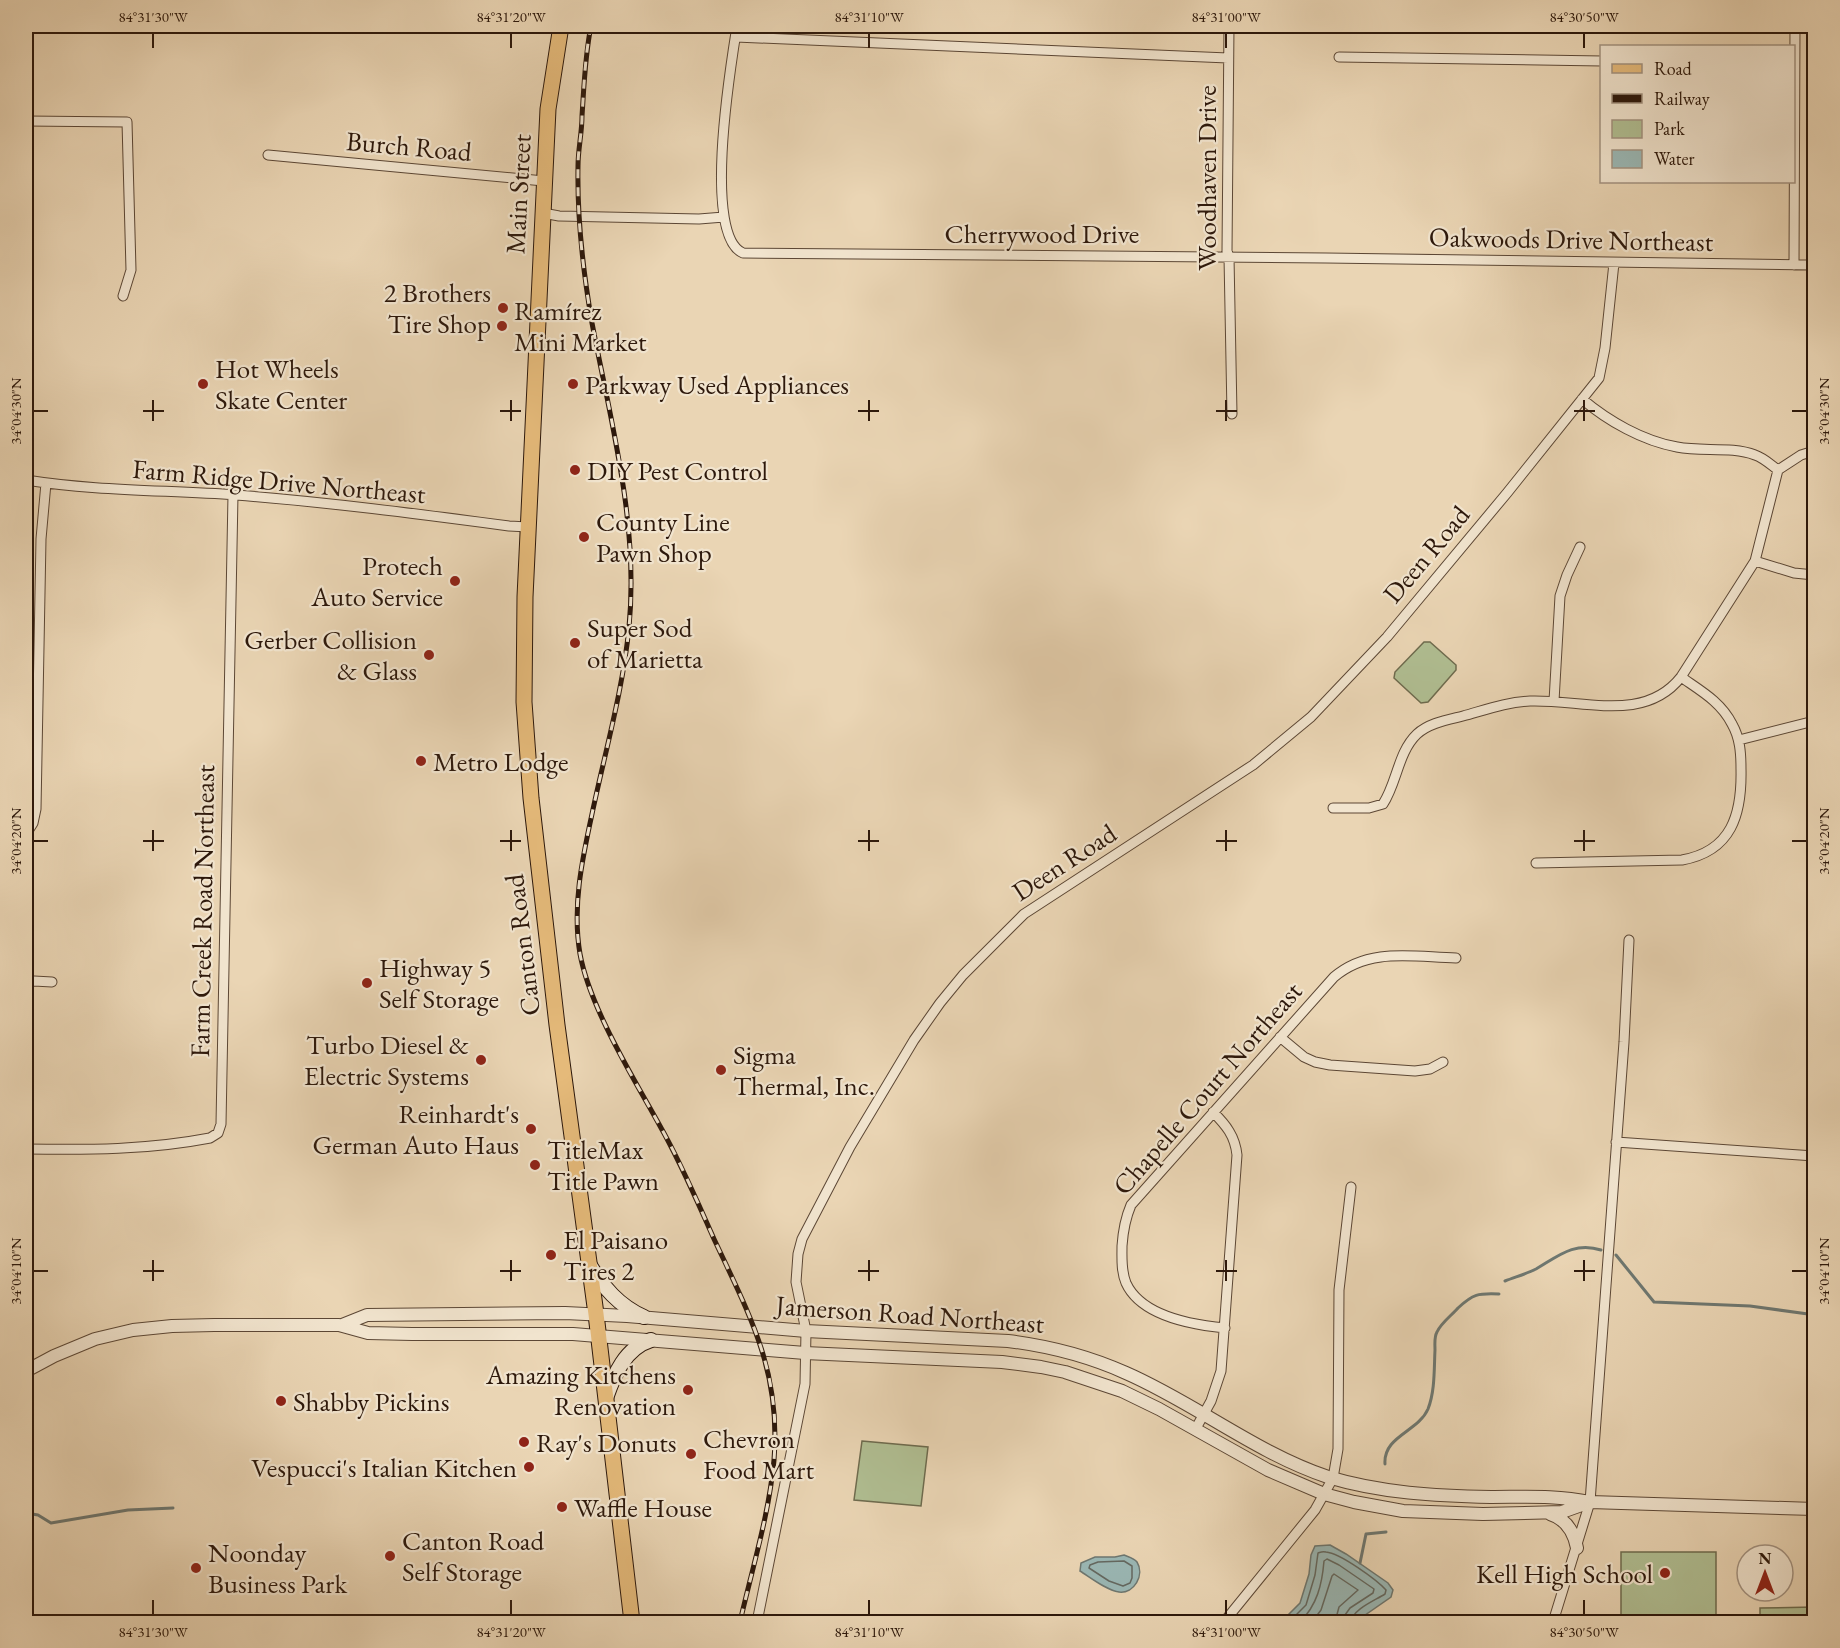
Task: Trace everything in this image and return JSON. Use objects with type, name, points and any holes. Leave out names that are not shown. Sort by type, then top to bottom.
[{"type":"main road","name":"Main Street","points":[[536,365],[548,109],[561,26]]},
{"type":"main road","name":"Canton Road","points":[[536,365],[523,658],[525,728],[550,973],[599,1336],[632,1623]]},
{"type":"main road","points":[[589,1264],[612,1296],[634,1313],[644,1317]]},
{"type":"main road","points":[[606,1398],[622,1363],[637,1347],[651,1340]]},
{"type":"street","points":[[543,213],[559,216],[724,218],[722,159],[728,86],[738,26]]},
{"type":"street","name":"Woodhaven Drive","points":[[1229,26],[1227,251],[1229,257],[1232,414]]},
{"type":"street","points":[[1794,45],[1795,26]]},
{"type":"street","points":[[735,37],[1228,58]]},
{"type":"street","points":[[1338,57],[1600,61]]},
{"type":"street","points":[[26,121],[127,122],[131,270],[123,296]]},
{"type":"street","name":"Burch Road","points":[[268,155],[544,181]]},
{"type":"street","points":[[1794,183],[1794,265]]},
{"type":"street","name":"Cherrywood Drive","points":[[724,218],[732,244],[738,251],[758,254],[1326,258]]},
{"type":"street","name":"Oakwoods Drive Northeast","points":[[1326,258],[1815,265]]},
{"type":"street","name":"Deen Road","points":[[757,1623],[805,1384],[806,1331],[796,1282],[798,1254],[802,1239],[850,1147],[914,1040],[963,975],[1024,914],[1253,765],[1313,716],[1388,636],[1599,378],[1605,348],[1614,263]]},
{"type":"street","points":[[1582,399],[1598,412],[1650,440],[1678,447],[1746,452],[1761,458],[1778,470]]},
{"type":"street","points":[[1333,808],[1369,808],[1383,804],[1392,791],[1409,744],[1416,735],[1432,724],[1508,704],[1529,701],[1638,705],[1667,693],[1681,677],[1755,561],[1778,470],[1801,455],[1815,451]]},
{"type":"street","name":"Farm Ridge Drive Northeast","points":[[26,480],[102,489],[232,495],[330,503],[528,527]]},
{"type":"street","points":[[26,834],[33,823],[36,809],[40,539],[46,483]]},
{"type":"street","name":"Farm Creek Road Northeast","points":[[26,1149],[143,1148],[210,1138],[218,1133],[221,1124],[232,495]]},
{"type":"street","points":[[1554,701],[1560,596],[1580,547]]},
{"type":"street","points":[[1755,561],[1779,569],[1815,575]]},
{"type":"street","points":[[1536,862],[1669,861],[1695,858],[1722,839],[1739,810],[1741,791],[1739,740],[1722,707],[1681,677]]},
{"type":"street","points":[[1739,740],[1815,721]]},
{"type":"street","points":[[1553,1623],[1590,1502],[1629,940]]},
{"type":"street","name":"Chapelle Court Northeast","points":[[1225,1328],[1185,1320],[1148,1306],[1138,1299],[1126,1282],[1122,1259],[1124,1228],[1131,1205],[1334,977],[1356,962],[1384,956],[1456,958]]},
{"type":"street","points":[[26,983],[52,982]]},
{"type":"street","points":[[1280,1037],[1304,1057],[1330,1065],[1415,1071],[1430,1069],[1443,1062]]},
{"type":"street","points":[[1195,1430],[1217,1386],[1221,1371],[1237,1155],[1234,1138],[1229,1129],[1213,1112]]},
{"type":"street","points":[[1616,1142],[1815,1156]]},
{"type":"street","points":[[1224,1623],[1308,1519],[1333,1478],[1338,1449],[1339,1290],[1351,1187]]},
{"type":"street","name":"Jamerson Road Northeast","points":[[342,1325],[367,1315],[596,1314],[806,1331],[1008,1341],[1045,1346],[1079,1355],[1119,1370],[1293,1463],[1333,1478],[1381,1489],[1427,1495],[1562,1496],[1590,1502],[1815,1509]]},
{"type":"street","name":"Jamerson Road Northeast","points":[[26,1371],[54,1356],[95,1339],[133,1330],[183,1326],[342,1325],[368,1333],[573,1334],[805,1353],[1002,1362],[1041,1366],[1122,1391],[1150,1404],[1268,1470],[1324,1494],[1373,1506],[1434,1513],[1546,1513],[1562,1512],[1590,1502]]},
{"type":"street","points":[[1546,1513],[1564,1522],[1572,1532],[1577,1548]]},
{"type":"green space","points":[[1424,642],[1430,642],[1456,665],[1456,670],[1428,702],[1421,703],[1394,678],[1395,672]]},
{"type":"green space","points":[[862,1441],[928,1447],[921,1506],[854,1500]]},
{"type":"green space","points":[[1621,1552],[1716,1552],[1716,1622],[1621,1622]]},
{"type":"green space","points":[[1814,1607],[1814,1622],[1760,1622],[1760,1608]]},
{"type":"water","points":[[1330,1545],[1388,1583],[1393,1590],[1391,1597],[1355,1622],[1281,1622],[1300,1603],[1315,1546]]},
{"type":"water","points":[[1124,1555],[1136,1561],[1140,1572],[1137,1583],[1124,1592],[1109,1589],[1080,1571],[1081,1563],[1095,1557]]},
{"type":"waterway","points":[[1505,1281],[1532,1271],[1574,1249],[1582,1247],[1601,1250]]},
{"type":"waterway","points":[[1616,1255],[1654,1302],[1750,1306],[1808,1314]]},
{"type":"waterway","points":[[1385,1464],[1389,1447],[1417,1423],[1428,1409],[1433,1388],[1435,1338],[1439,1329],[1458,1308],[1472,1297],[1481,1294],[1499,1294]]},
{"type":"waterway","points":[[26,1513],[38,1515],[51,1523],[128,1510],[173,1508]]},
{"type":"waterway","points":[[1360,1563],[1366,1534],[1386,1532]]},
{"type":"railway","points":[[591,26],[578,160],[580,225],[592,323],[615,436],[627,512],[631,588],[623,674],[582,866],[578,901],[578,936],[585,975],[593,997],[625,1064],[668,1140],[688,1182],[751,1319],[768,1371],[775,1428],[772,1481],[740,1622]]},
{"type":"place","name":"2 Brothers Tire Shop","points":[[503,308]]},
{"type":"place","name":"Ramírez Mini Market","points":[[502,326]]},
{"type":"place","name":"Hot Wheels Skate Center","points":[[203,384]]},
{"type":"place","name":"Parkway Used Appliances","points":[[573,384]]},
{"type":"place","name":"DIY Pest Control","points":[[575,470]]},
{"type":"place","name":"County Line Pawn Shop","points":[[584,537]]},
{"type":"place","name":"Protech Auto Service","points":[[455,581]]},
{"type":"place","name":"Super Sod of Marietta","points":[[575,643]]},
{"type":"place","name":"Gerber Collision & Glass","points":[[429,655]]},
{"type":"place","name":"Metro Lodge","points":[[421,761]]},
{"type":"place","name":"Highway 5 Self Storage","points":[[367,983]]},
{"type":"place","name":"Turbo Diesel & Electric Systems","points":[[481,1060]]},
{"type":"place","name":"Sigma Thermal, Inc.","points":[[721,1070]]},
{"type":"place","name":"Reinhardt's German Auto Haus","points":[[531,1129]]},
{"type":"place","name":"TitleMax Title Pawn","points":[[535,1165]]},
{"type":"place","name":"El Paisano Tires 2","points":[[551,1255]]},
{"type":"place","name":"Amazing Kitchens Renovation","points":[[688,1390]]},
{"type":"place","name":"Shabby Pickins","points":[[281,1401]]},
{"type":"place","name":"Ray's Donuts","points":[[524,1442]]},
{"type":"place","name":"Chevron Food Mart","points":[[691,1454]]},
{"type":"place","name":"Vespucci's Italian Kitchen","points":[[529,1467]]},
{"type":"place","name":"Waffle House","points":[[562,1507]]},
{"type":"place","name":"Canton Road Self Storage","points":[[390,1556]]},
{"type":"place","name":"Noonday Business Park","points":[[196,1568]]},
{"type":"place","name":"Kell High School","points":[[1665,1573]]}]
